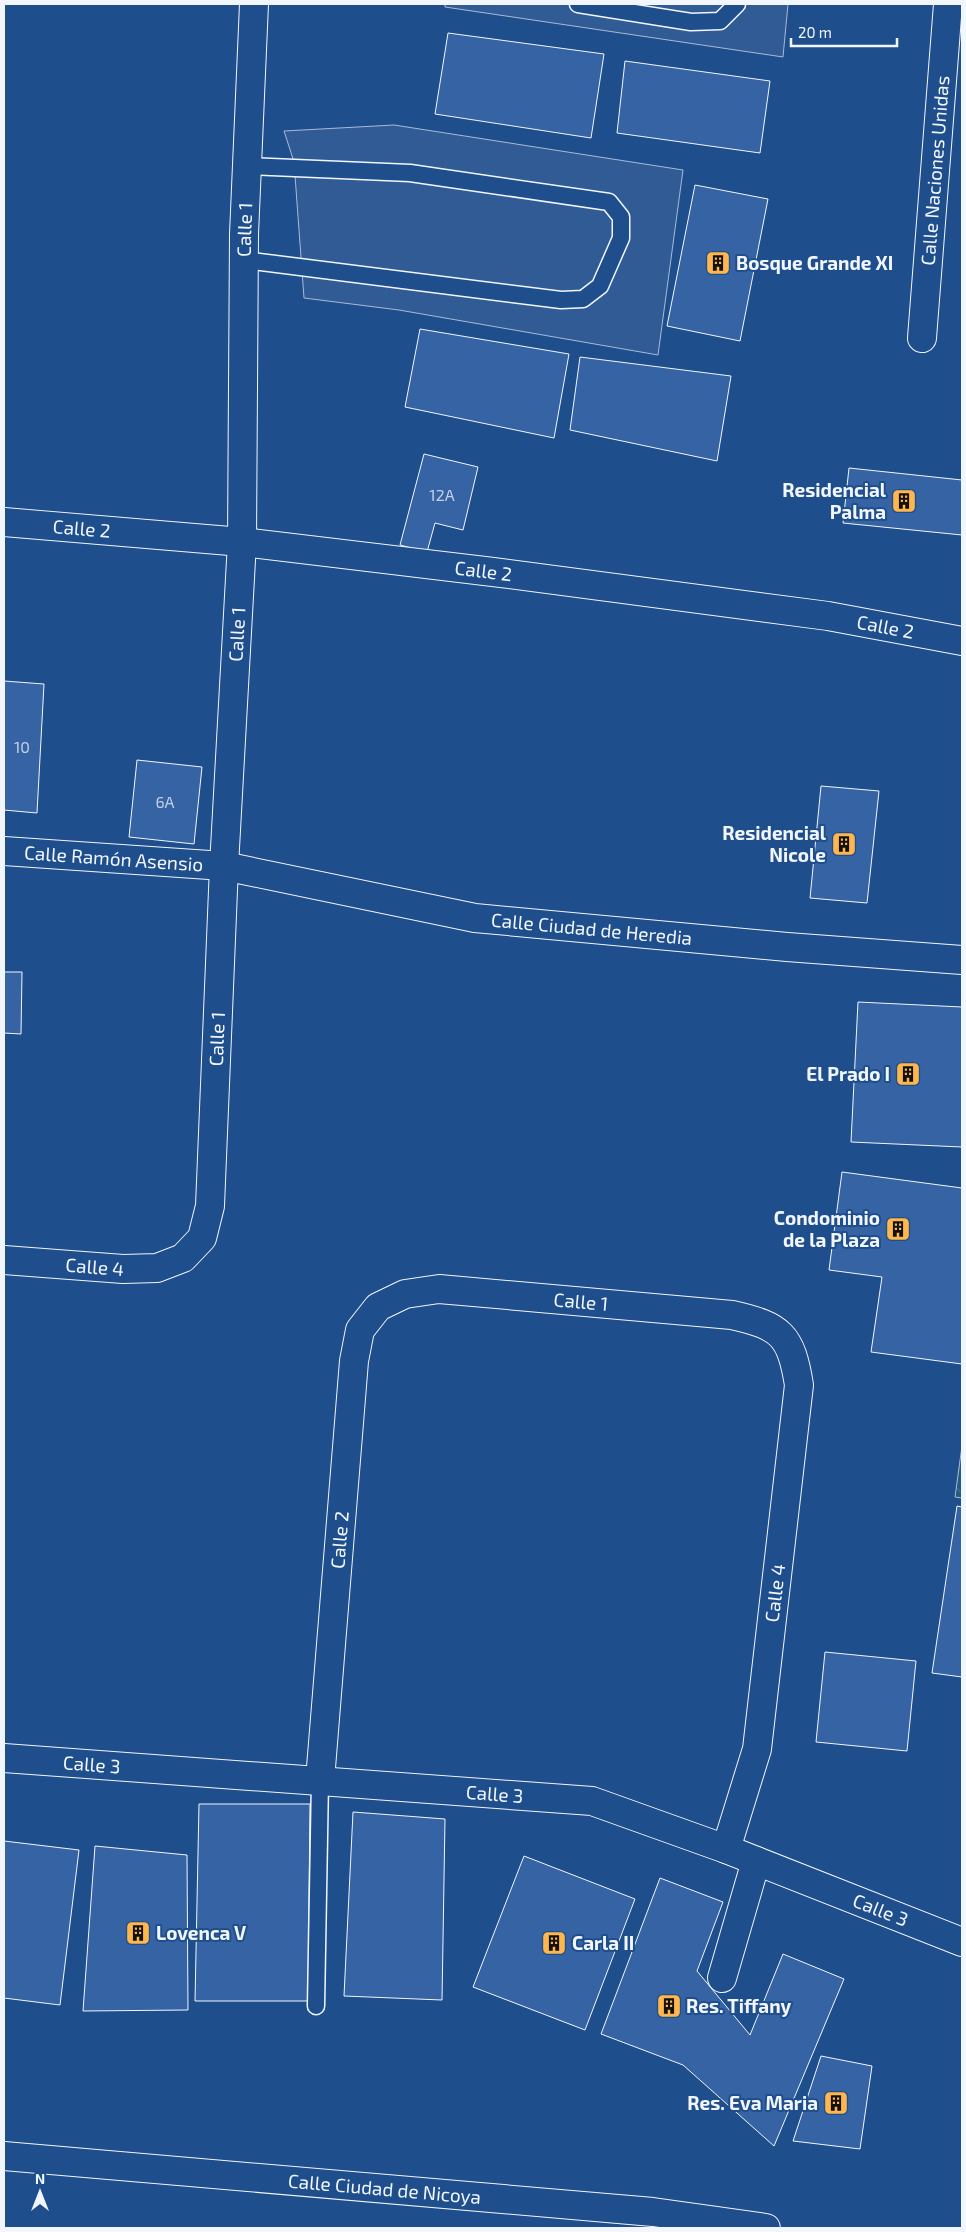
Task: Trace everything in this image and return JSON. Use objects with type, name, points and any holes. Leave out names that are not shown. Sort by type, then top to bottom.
[{"type":"street","name":"Calle 1","points":[[183,1258],[202,1238],[210,1206],[224,866],[242,542],[244,260],[254,4]]},
{"type":"street","name":"Calle Naciones Unidas","points":[[922,338],[948,4]]},
{"type":"street","name":"Calle 2","points":[[4,522],[242,542],[828,616],[962,641]]},
{"type":"street","name":"Calle Ramón Asensio","points":[[4,851],[224,866]]},
{"type":"street","name":"Calle Ciudad de Heredia","points":[[224,866],[476,918],[787,947],[962,960]]},
{"type":"street","name":"Calle 4","points":[[4,1260],[123,1269],[157,1268],[183,1258]]},
{"type":"street","name":"Calle 1","points":[[378,1307],[405,1294],[439,1290],[732,1315],[758,1321],[783,1336]]},
{"type":"street","name":"Calle 2","points":[[320,1780],[354,1361],[360,1330],[378,1307]]},
{"type":"street","name":"Calle 4","points":[[726,1849],[757,1750],[799,1385],[794,1358],[783,1336]]},
{"type":"street","name":"Calle 3","points":[[4,1758],[592,1801],[726,1849],[962,1942]]},
{"type":"street","points":[[722,1978],[756,1861]]},
{"type":"street","name":"Calle Ciudad de Nicoya","points":[[4,2156],[652,2220],[766,2228]]},
{"type":"lane","points":[[578,4],[691,22],[720,21],[737,4]]},
{"type":"lane","points":[[244,260],[561,300],[582,299],[600,286],[621,238],[621,217],[610,202],[410,173],[247,166]]},
{"type":"lane","points":[[316,2006],[320,1780]]},
{"type":"green space","points":[[962,1446],[962,1498],[955,1497]]},
{"type":"shaded area","points":[[445,4],[788,4],[783,57],[445,7]]},
{"type":"shaded area","points":[[394,125],[683,170],[658,355],[399,310],[304,298],[294,162],[284,131]]},
{"type":"building","points":[[448,33],[604,54],[591,138],[435,114]]},
{"type":"building","points":[[625,61],[770,81],[760,153],[617,133]]},
{"type":"building","name":"Bosque Grande XI","points":[[695,185],[768,199],[740,341],[667,326]]},
{"type":"building","points":[[420,329],[569,354],[554,438],[405,407]]},
{"type":"building","points":[[580,357],[731,376],[717,461],[570,430]]},
{"type":"building","points":[[424,454],[478,467],[463,530],[435,523],[427,552],[400,545]]},
{"type":"building","name":"Residencial Palma","points":[[849,468],[962,480],[962,535],[843,523]]},
{"type":"building","points":[[4,681],[44,684],[37,813],[4,810]]},
{"type":"building","points":[[137,760],[202,767],[194,844],[129,837]]},
{"type":"building","name":"Residencial Nicole","points":[[821,786],[879,791],[867,903],[810,898]]},
{"type":"building","points":[[4,972],[22,972],[21,1034],[4,1033]]},
{"type":"building","name":"El Prado I","points":[[858,1002],[962,1007],[962,1147],[851,1142]]},
{"type":"building","name":"Condominio de la Plaza","points":[[842,1172],[962,1188],[962,1364],[871,1352],[882,1277],[829,1270]]},
{"type":"building","points":[[957,1506],[962,1507],[962,1677],[932,1673]]},
{"type":"building","points":[[825,1652],[916,1661],[907,1751],[816,1742]]},
{"type":"building","points":[[199,1804],[310,1804],[308,2001],[195,2001]]},
{"type":"building","points":[[353,1812],[445,1819],[442,2000],[344,1996]]},
{"type":"building","points":[[4,1841],[79,1850],[60,2005],[4,1998]]},
{"type":"building","name":"Lovenca V","points":[[95,1846],[187,1855],[188,2010],[83,2011]]},
{"type":"building","name":"Carla II","points":[[524,1856],[635,1899],[585,2030],[473,1987]]},
{"type":"building","name":"Res. Tiffany","points":[[660,1878],[723,1902],[697,1971],[750,2035],[783,1954],[844,1979],[774,2146],[683,2065],[601,2034]]},
{"type":"building","name":"Res. Eva Maria","points":[[821,2056],[872,2066],[860,2149],[793,2141]]},
{"type":"place","name":"Bosque Grande XI","points":[[718,263]]},
{"type":"place","name":"Residencial Palma","points":[[904,501]]},
{"type":"place","name":"Residencial Nicole","points":[[844,844]]},
{"type":"place","name":"El Prado I","points":[[908,1074]]},
{"type":"place","name":"Condominio de la Plaza","points":[[898,1229]]},
{"type":"place","name":"Lovenca V","points":[[138,1933]]},
{"type":"place","name":"Carla II","points":[[554,1943]]},
{"type":"place","name":"Res. Tiffany","points":[[669,2006]]},
{"type":"place","name":"Res. Eva Maria","points":[[836,2103]]}]
